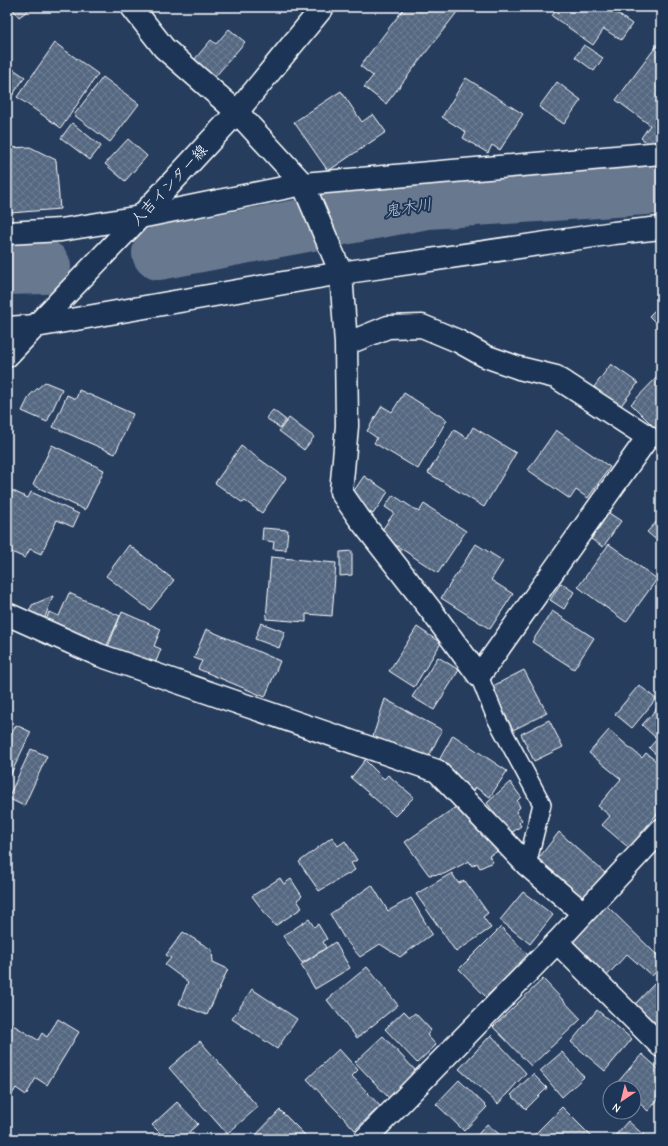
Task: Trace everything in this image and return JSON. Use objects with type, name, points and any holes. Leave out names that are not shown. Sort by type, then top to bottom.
[{"type":"street","points":[[132,7],[164,48],[237,112],[303,184],[341,273],[346,344],[347,426],[342,492],[359,518],[430,609],[479,676],[648,437],[556,377],[519,368],[485,356],[458,341],[422,326],[388,327],[346,344]]},
{"type":"street","name":"人吉インター線","points":[[7,356],[140,217],[237,112],[323,7]]},
{"type":"street","points":[[7,233],[61,230],[140,217],[303,184],[661,153]]},
{"type":"street","points":[[7,328],[36,326],[341,273],[614,233],[661,228]]},
{"type":"street","points":[[7,614],[99,655],[437,771],[527,865],[583,913]]},
{"type":"street","points":[[365,1139],[557,942],[661,830]]},
{"type":"street","points":[[557,942],[661,1046]]},
{"type":"lane","points":[[479,676],[496,718],[542,804],[527,865]]},
{"type":"building","points":[[11,7],[33,7],[19,17]]},
{"type":"building","points":[[405,7],[461,7],[386,104],[364,87],[373,76],[360,66]]},
{"type":"building","points":[[558,7],[608,7],[632,24],[621,40],[604,29],[593,45],[552,16]]},
{"type":"building","points":[[229,29],[245,42],[214,78],[194,60],[211,40],[216,44]]},
{"type":"building","points":[[661,40],[661,134],[652,146],[641,138],[650,125],[616,100]]},
{"type":"building","points":[[55,43],[98,74],[61,128],[17,97]]},
{"type":"building","points":[[584,45],[603,58],[594,71],[575,57]]},
{"type":"building","points":[[7,65],[25,77],[7,103]]},
{"type":"building","points":[[103,77],[139,104],[110,142],[74,115]]},
{"type":"building","points":[[466,78],[523,114],[500,150],[492,145],[488,153],[463,138],[466,132],[442,117]]},
{"type":"building","points":[[557,82],[581,100],[564,124],[539,107]]},
{"type":"building","points":[[341,91],[362,122],[373,114],[386,132],[328,171],[294,122]]},
{"type":"building","points":[[72,123],[101,146],[90,160],[61,138]]},
{"type":"building","points":[[128,139],[147,156],[125,181],[105,164]]},
{"type":"building","points":[[30,147],[56,160],[60,209],[10,213],[7,181],[7,148]]},
{"type":"building","points":[[661,304],[661,328],[649,316]]},
{"type":"building","points":[[611,364],[638,383],[620,407],[594,387]]},
{"type":"building","points":[[661,373],[661,434],[631,404]]},
{"type":"building","points":[[45,382],[62,389],[47,422],[22,411],[30,395]]},
{"type":"building","points":[[79,390],[133,414],[115,454],[53,427],[67,395],[76,399]]},
{"type":"building","points":[[404,393],[447,420],[418,469],[374,443],[377,438],[367,431],[382,406],[392,412]]},
{"type":"building","points":[[273,410],[286,420],[280,428],[266,418]]},
{"type":"building","points":[[289,418],[314,437],[304,450],[279,431]]},
{"type":"building","points":[[473,427],[516,453],[484,507],[428,473],[454,430],[467,438]]},
{"type":"building","points":[[556,430],[610,467],[588,498],[576,490],[570,499],[528,470]]},
{"type":"building","points":[[52,445],[104,470],[85,510],[33,485]]},
{"type":"building","points":[[241,446],[286,478],[262,513],[245,501],[243,503],[215,483]]},
{"type":"building","points":[[364,476],[388,492],[373,514],[349,498]]},
{"type":"building","points":[[11,490],[28,498],[31,492],[79,514],[73,527],[57,520],[41,554],[30,549],[25,558],[7,550],[11,536],[7,534],[7,498]]},
{"type":"building","points":[[393,495],[419,512],[424,504],[466,531],[438,573],[379,534],[394,513],[385,507]]},
{"type":"building","points":[[609,513],[621,521],[603,547],[591,539]]},
{"type":"building","points":[[661,517],[661,544],[647,532]]},
{"type":"building","points":[[263,528],[288,530],[286,550],[273,549],[274,542],[262,540]]},
{"type":"building","points":[[476,544],[503,561],[491,580],[513,594],[490,629],[441,598]]},
{"type":"building","points":[[609,544],[657,579],[626,622],[578,587]]},
{"type":"building","points":[[129,545],[174,580],[150,610],[106,576]]},
{"type":"building","points":[[352,551],[352,575],[340,576],[340,552]]},
{"type":"building","points":[[271,557],[336,563],[332,616],[306,614],[306,622],[266,619]]},
{"type":"building","points":[[561,583],[574,592],[564,609],[550,600]]},
{"type":"building","points":[[69,593],[120,616],[105,650],[45,623],[49,612],[59,616]]},
{"type":"building","points":[[53,596],[42,625],[26,619],[32,605]]},
{"type":"building","points":[[552,611],[594,638],[574,669],[532,642]]},
{"type":"building","points":[[122,612],[161,629],[154,646],[161,649],[153,669],[107,649]]},
{"type":"building","points":[[261,623],[285,632],[279,648],[255,639]]},
{"type":"building","points":[[417,627],[441,643],[414,687],[389,671]]},
{"type":"building","points":[[206,629],[280,661],[265,697],[198,669],[202,661],[194,658]]},
{"type":"building","points":[[438,657],[459,670],[434,710],[412,697]]},
{"type":"building","points":[[524,670],[547,713],[513,730],[491,687]]},
{"type":"building","points":[[639,685],[656,699],[632,728],[615,714]]},
{"type":"building","points":[[385,699],[442,730],[427,760],[372,739]]},
{"type":"building","points":[[661,704],[661,759],[649,748],[657,739],[642,725]]},
{"type":"building","points":[[549,720],[563,747],[534,761],[521,734]]},
{"type":"building","points":[[16,725],[31,732],[7,782],[7,743]]},
{"type":"building","points":[[609,730],[642,758],[646,753],[661,765],[661,809],[629,848],[602,825],[610,816],[598,806],[621,779],[589,753]]},
{"type":"building","points":[[453,735],[507,771],[490,797],[475,787],[472,793],[438,762]]},
{"type":"building","points":[[31,749],[47,756],[24,806],[8,798]]},
{"type":"building","points":[[365,760],[384,779],[388,775],[414,797],[395,816],[351,778]]},
{"type":"building","points":[[510,782],[521,797],[517,801],[520,807],[516,812],[522,820],[519,823],[521,826],[510,834],[487,803]]},
{"type":"building","points":[[460,804],[500,850],[489,856],[493,862],[480,868],[477,863],[472,866],[469,861],[444,874],[429,875],[405,842]]},
{"type":"building","points":[[559,832],[605,873],[579,904],[539,872],[544,863],[538,859]]},
{"type":"building","points":[[332,837],[338,846],[345,841],[357,860],[351,863],[355,870],[319,891],[299,862]]},
{"type":"building","points":[[452,873],[458,883],[465,881],[488,913],[483,917],[491,928],[456,952],[416,894]]},
{"type":"building","points":[[280,878],[284,884],[291,879],[302,896],[297,900],[302,908],[275,926],[252,896]]},
{"type":"building","points":[[372,885],[388,911],[411,898],[432,934],[400,957],[380,944],[360,957],[344,938],[330,914]]},
{"type":"building","points":[[523,892],[553,915],[530,944],[500,920]]},
{"type":"building","points":[[606,905],[661,959],[661,967],[652,976],[627,954],[603,980],[568,945]]},
{"type":"building","points":[[309,919],[314,927],[318,924],[327,939],[323,942],[326,948],[302,963],[283,936]]},
{"type":"building","points":[[501,927],[528,955],[486,997],[459,969]]},
{"type":"building","points":[[183,932],[212,950],[213,962],[228,969],[207,1015],[179,1004],[188,982],[165,965],[171,958],[166,955]]},
{"type":"building","points":[[335,942],[350,968],[315,989],[301,965]]},
{"type":"building","points":[[367,967],[398,1005],[357,1038],[327,1000]]},
{"type":"building","points":[[543,979],[581,1019],[531,1066],[493,1027]]},
{"type":"building","points":[[656,982],[661,986],[661,1028],[635,1004]]},
{"type":"building","points":[[252,989],[297,1019],[277,1049],[232,1019]]},
{"type":"building","points":[[597,1010],[632,1039],[605,1071],[571,1042]]},
{"type":"building","points":[[404,1011],[410,1017],[415,1013],[431,1030],[427,1035],[436,1045],[417,1063],[385,1029]]},
{"type":"building","points":[[58,1019],[79,1032],[47,1085],[36,1078],[26,1095],[16,1088],[9,1099],[7,1097],[8,1022],[38,1040],[42,1033],[47,1037]]},
{"type":"building","points":[[491,1035],[526,1073],[498,1104],[459,1069]]},
{"type":"building","points":[[383,1036],[417,1072],[389,1098],[355,1062]]},
{"type":"building","points":[[200,1041],[258,1107],[227,1134],[169,1068]]},
{"type":"building","points":[[339,1049],[358,1070],[352,1076],[380,1106],[355,1130],[307,1079]]},
{"type":"building","points":[[562,1052],[584,1077],[562,1097],[540,1071]]},
{"type":"building","points":[[642,1054],[661,1071],[661,1096],[648,1111],[642,1105],[642,1080],[620,1080]]},
{"type":"building","points":[[533,1074],[547,1088],[526,1109],[511,1095]]},
{"type":"building","points":[[459,1080],[487,1107],[464,1131],[436,1104]]},
{"type":"building","points":[[177,1102],[198,1124],[181,1139],[166,1139],[152,1125]]},
{"type":"building","points":[[562,1107],[594,1139],[536,1139],[533,1136]]},
{"type":"building","points":[[280,1110],[309,1139],[252,1139]]},
{"type":"building","points":[[628,1121],[648,1139],[612,1139]]},
{"type":"building","points":[[487,1124],[505,1139],[474,1139]]},
{"type":"waterway","name":"鬼木川","points":[[159,253],[427,202],[661,187]]},
{"type":"waterway","name":"鬼木川","points":[[7,268],[44,267]]}]
